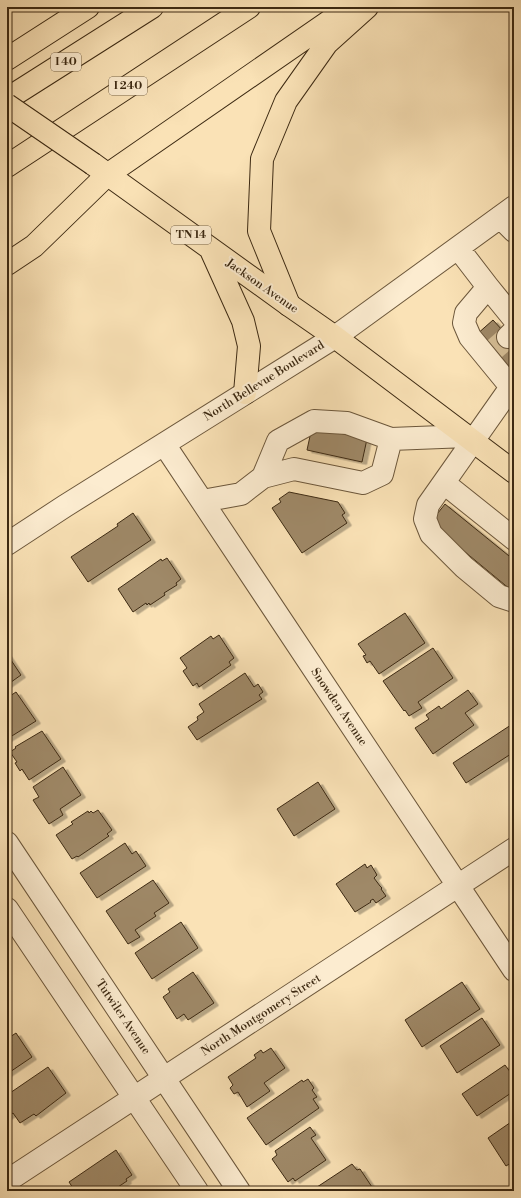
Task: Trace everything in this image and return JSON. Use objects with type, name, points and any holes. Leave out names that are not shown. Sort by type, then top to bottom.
[{"type":"main road","points":[[7,59],[88,7]]},
{"type":"main road","name":"I 40","points":[[7,99],[152,7]]},
{"type":"main road","name":"I 240","points":[[7,166],[249,7]]},
{"type":"main road","points":[[7,264],[34,246],[100,169],[350,7]]},
{"type":"main road","points":[[289,305],[259,231],[262,159],[286,101],[327,43],[367,7]]},
{"type":"main road","name":"Jackson Avenue","points":[[7,105],[100,169],[336,337],[514,472]]},
{"type":"main road","points":[[211,249],[243,321],[249,346],[245,393]]},
{"type":"street","name":"North Bellevue Boulevard","points":[[7,544],[64,506],[336,337],[458,248],[509,218]]},
{"type":"street","points":[[458,248],[488,287],[512,329]]},
{"type":"street","points":[[488,287],[466,313],[464,323],[470,338],[489,354],[509,382],[470,439],[444,483],[428,505],[425,519],[431,534],[464,567],[499,596],[514,601]]},
{"type":"street","points":[[264,477],[278,441],[314,421],[347,422],[391,440],[470,439]]},
{"type":"street","points":[[202,501],[241,494],[264,477],[294,468],[363,483],[382,474],[391,440]]},
{"type":"street","name":"Snowden Avenue","points":[[164,444],[514,970]]},
{"type":"street","points":[[444,483],[514,539]]},
{"type":"street","name":"Tutwiler Avenue","points":[[7,843],[239,1191]]},
{"type":"street","name":"North Montgomery Street","points":[[7,1181],[514,849]]},
{"type":"street","points":[[7,909],[197,1191]]},
{"type":"building","points":[[493,320],[514,343],[514,376],[476,335]]},
{"type":"building","points":[[312,427],[367,439],[362,462],[307,450]]},
{"type":"building","points":[[289,492],[338,502],[345,513],[342,515],[347,523],[302,553],[272,508],[281,502],[279,499]]},
{"type":"building","points":[[445,504],[514,560],[514,586],[511,590],[430,523]]},
{"type":"building","points":[[133,513],[151,540],[88,582],[71,557],[118,526],[117,524]]},
{"type":"building","points":[[167,558],[181,579],[176,583],[177,585],[164,593],[165,595],[150,605],[149,603],[147,605],[146,603],[133,612],[118,589],[161,559],[162,561]]},
{"type":"building","points":[[405,613],[425,643],[379,674],[370,661],[367,663],[363,656],[366,655],[358,644]]},
{"type":"building","points":[[219,635],[234,658],[229,662],[231,665],[199,687],[197,683],[193,686],[183,671],[187,668],[180,658],[211,636],[213,639]]},
{"type":"building","points":[[433,648],[453,678],[418,702],[422,708],[409,716],[383,681]]},
{"type":"building","points":[[7,654],[21,675],[7,685]]},
{"type":"building","points":[[245,673],[254,687],[258,684],[263,692],[259,695],[262,699],[197,740],[188,727],[198,720],[197,717],[204,712],[199,704]]},
{"type":"building","points":[[468,690],[478,704],[465,713],[474,725],[433,754],[415,728],[429,719],[426,715],[439,706],[441,709]]},
{"type":"building","points":[[16,692],[36,721],[7,739],[7,698]]},
{"type":"building","points":[[514,723],[514,752],[466,783],[453,763]]},
{"type":"building","points":[[42,731],[61,759],[29,780],[22,769],[20,771],[15,763],[17,762],[10,752],[16,748],[15,747]]},
{"type":"building","points":[[63,767],[81,795],[60,809],[63,815],[49,824],[33,800],[39,797],[33,787]]},
{"type":"building","points":[[318,782],[335,809],[294,836],[277,809]]},
{"type":"building","points":[[98,810],[112,830],[107,834],[109,836],[78,857],[77,856],[72,859],[56,835],[73,824],[71,822],[88,811],[89,813],[91,811],[93,813]]},
{"type":"building","points":[[125,843],[132,854],[136,851],[146,866],[97,898],[80,873]]},
{"type":"building","points":[[365,864],[367,868],[371,865],[377,875],[374,878],[386,896],[376,903],[373,899],[370,901],[371,902],[355,912],[336,884]]},
{"type":"building","points":[[153,880],[169,903],[154,913],[156,916],[135,930],[140,937],[128,944],[106,911]]},
{"type":"building","points":[[181,922],[198,948],[152,979],[135,953]]},
{"type":"building","points":[[193,972],[214,1003],[188,1020],[184,1014],[177,1019],[163,997],[170,992],[168,989]]},
{"type":"building","points":[[462,982],[480,1009],[422,1047],[405,1020]]},
{"type":"building","points":[[482,1018],[500,1045],[457,1073],[440,1046]]},
{"type":"building","points":[[16,1033],[32,1057],[7,1074],[7,1039]]},
{"type":"building","points":[[271,1048],[285,1068],[264,1083],[270,1091],[247,1107],[238,1092],[234,1094],[230,1088],[233,1085],[228,1077],[256,1058],[254,1055],[261,1050],[263,1053]]},
{"type":"building","points":[[505,1065],[511,1073],[514,1071],[514,1091],[477,1116],[462,1094]]},
{"type":"building","points":[[48,1067],[66,1093],[36,1116],[34,1114],[20,1123],[13,1113],[7,1117],[7,1095]]},
{"type":"building","points":[[308,1079],[314,1088],[312,1090],[317,1097],[313,1099],[319,1108],[266,1145],[247,1118],[302,1080],[303,1082]]},
{"type":"building","points":[[514,1120],[514,1161],[506,1166],[488,1138]]},
{"type":"building","points":[[310,1127],[316,1135],[311,1138],[326,1160],[295,1181],[293,1178],[288,1182],[272,1159],[277,1155],[275,1151]]},
{"type":"building","points":[[116,1150],[132,1175],[126,1179],[127,1181],[112,1191],[75,1191],[69,1182]]},
{"type":"building","points":[[352,1164],[357,1170],[360,1169],[372,1187],[366,1191],[311,1191]]},
{"type":"tunnel","points":[[491,352],[508,337]]}]
